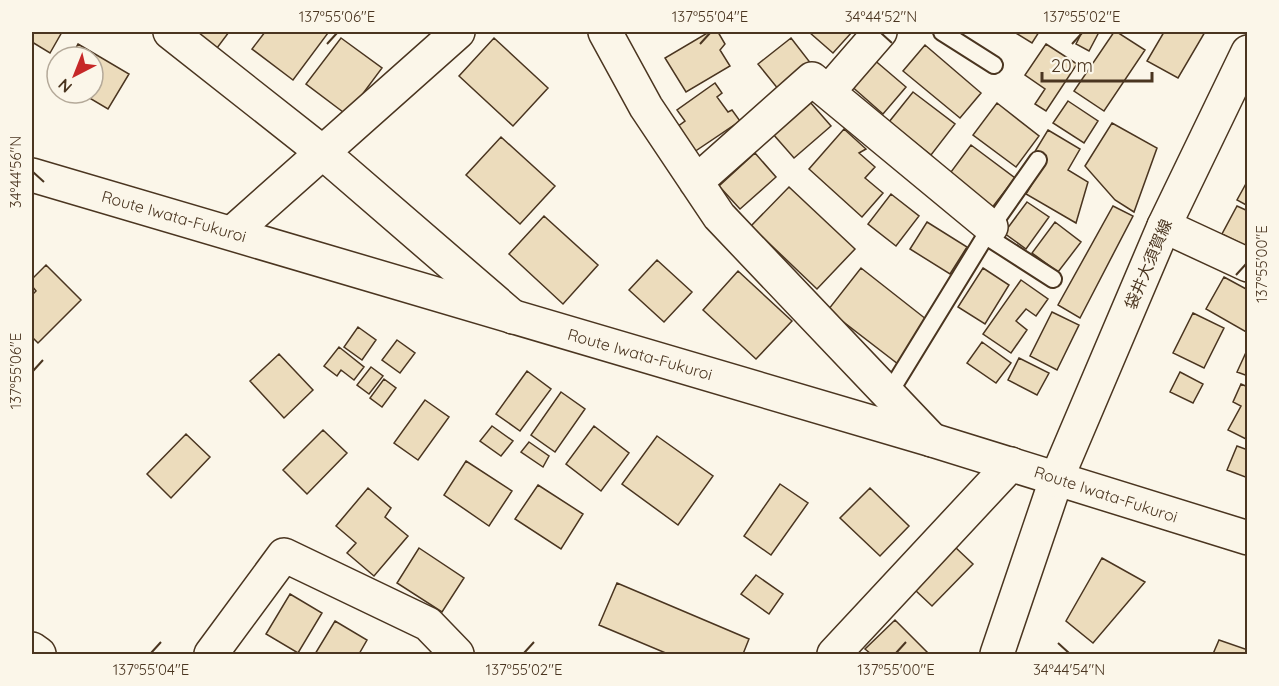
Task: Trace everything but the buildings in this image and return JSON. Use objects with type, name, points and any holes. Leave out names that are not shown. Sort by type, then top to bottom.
[{"type":"street","points":[[170,32],[322,152],[513,316]]},
{"type":"street","points":[[232,233],[458,32]]},
{"type":"street","points":[[605,32],[646,107],[719,216],[932,440]]},
{"type":"street","points":[[828,92],[880,32]]},
{"type":"street","name":"袋井大須賀線","points":[[997,654],[1056,480],[1164,226],[1248,52]]},
{"type":"street","points":[[696,182],[812,79],[989,231]]},
{"type":"street","name":"Route Iwata-Fukuroi","points":[[32,175],[932,440],[1248,538]]},
{"type":"street","points":[[1164,226],[1248,265]]},
{"type":"street","points":[[834,654],[1011,464]]},
{"type":"street","points":[[211,654],[284,555],[428,624],[457,654]]},
{"type":"street","points":[[32,650],[39,654]]},
{"type":"lane","points":[[942,32],[994,65]]},
{"type":"lane","points":[[888,395],[989,231],[1038,160]]},
{"type":"lane","points":[[989,231],[1053,279]]}]
